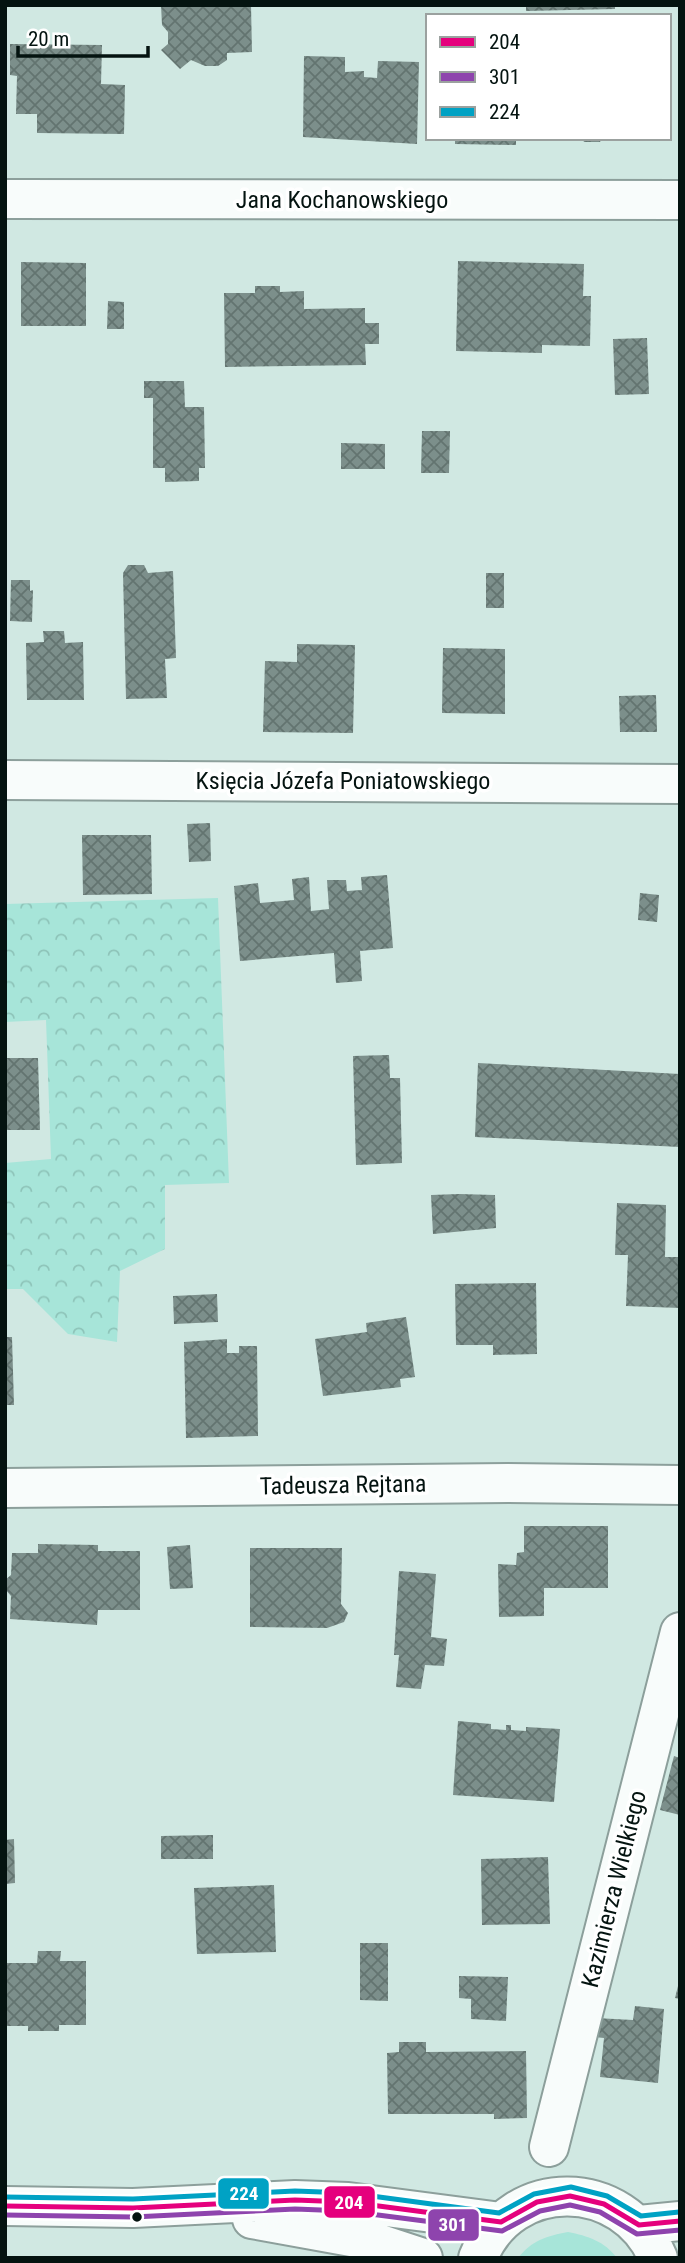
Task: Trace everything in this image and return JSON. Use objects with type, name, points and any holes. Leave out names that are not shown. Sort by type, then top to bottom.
[{"type":"street","name":"Jana Kochanowskiego","points":[[5,199],[680,200]]},
{"type":"street","name":"Księcia Józefa Poniatowskiego","points":[[5,780],[680,784]]},
{"type":"street","name":"Tadeusza Rejtana","points":[[5,1488],[508,1483],[680,1485]]},
{"type":"street","name":"Kazimierza Wielkiego","points":[[549,2147],[680,1632]]},
{"type":"street","points":[[478,2258],[483,2244],[500,2222],[526,2205],[555,2196],[586,2197],[615,2207],[639,2225],[658,2258]]},
{"type":"street","points":[[5,2206],[178,2207],[295,2200],[348,2202],[500,2222]]},
{"type":"street","points":[[178,2207],[368,2240],[423,2258]]},
{"type":"street","points":[[639,2225],[680,2221]]},
{"type":"green space","points":[[218,898],[229,1183],[165,1185],[165,1249],[120,1271],[117,1342],[68,1334],[23,1289],[5,1289],[5,1163],[51,1159],[46,1020],[5,1022],[5,904]]},
{"type":"green space","points":[[568,2232],[595,2240],[607,2247],[617,2258],[518,2258],[540,2240]]},
{"type":"building","points":[[161,5],[251,5],[252,52],[227,53],[227,60],[218,66],[205,66],[191,60],[180,69],[161,50],[168,44],[168,32],[162,25]]},
{"type":"building","points":[[526,5],[615,5],[615,9],[526,11]]},
{"type":"building","points":[[10,44],[102,45],[101,84],[125,85],[124,134],[37,133],[37,114],[16,114],[17,76],[10,75]]},
{"type":"building","points":[[304,56],[345,57],[345,72],[364,71],[364,77],[377,78],[378,61],[419,62],[417,144],[303,137]]},
{"type":"building","points":[[455,140],[516,140],[516,145],[455,144]]},
{"type":"building","points":[[583,140],[601,140],[600,142]]},
{"type":"building","points":[[458,261],[584,264],[583,296],[591,296],[590,346],[542,345],[542,353],[456,351]]},
{"type":"building","points":[[21,262],[86,263],[86,326],[21,326]]},
{"type":"building","points":[[255,286],[280,286],[280,292],[304,291],[304,309],[365,308],[365,323],[379,323],[379,344],[365,344],[366,365],[225,367],[224,293],[255,293]]},
{"type":"building","points":[[108,301],[124,302],[124,329],[107,329]]},
{"type":"building","points":[[647,338],[649,394],[615,395],[613,339]]},
{"type":"building","points":[[144,381],[184,381],[185,407],[204,407],[205,468],[199,468],[199,481],[165,482],[165,468],[153,468],[153,398],[144,398]]},
{"type":"building","points":[[422,431],[450,431],[449,473],[421,473]]},
{"type":"building","points":[[341,443],[385,444],[385,469],[341,469]]},
{"type":"building","points":[[128,565],[144,565],[148,573],[173,571],[176,658],[165,659],[167,698],[126,699],[123,573]]},
{"type":"building","points":[[486,573],[504,573],[504,608],[486,608]]},
{"type":"building","points":[[11,580],[30,580],[30,591],[33,590],[32,622],[10,621]]},
{"type":"building","points":[[43,631],[64,631],[65,643],[83,642],[84,700],[27,700],[26,643],[44,642]]},
{"type":"building","points":[[297,644],[355,645],[353,733],[263,732],[265,661],[297,662]]},
{"type":"building","points":[[443,648],[505,649],[505,714],[442,713]]},
{"type":"building","points":[[656,695],[657,732],[620,732],[619,696]]},
{"type":"building","points":[[210,823],[211,861],[189,862],[187,824]]},
{"type":"building","points":[[82,835],[151,835],[152,894],[83,895]]},
{"type":"building","points":[[387,875],[393,948],[360,951],[362,981],[336,983],[334,953],[240,961],[234,886],[258,883],[260,903],[294,900],[292,879],[309,877],[311,911],[329,909],[327,880],[346,880],[347,891],[362,890],[361,877]]},
{"type":"building","points":[[640,893],[659,895],[657,922],[638,920]]},
{"type":"building","points":[[389,1055],[390,1078],[400,1078],[402,1163],[356,1165],[353,1056]]},
{"type":"building","points":[[5,1058],[38,1058],[40,1130],[5,1130]]},
{"type":"building","points":[[478,1063],[680,1074],[680,1147],[475,1137]]},
{"type":"building","points":[[431,1195],[495,1195],[496,1228],[433,1234]]},
{"type":"building","points":[[617,1203],[666,1205],[665,1257],[680,1257],[680,1308],[626,1306],[628,1255],[615,1255]]},
{"type":"building","points":[[536,1283],[537,1354],[493,1355],[493,1345],[456,1345],[455,1284]]},
{"type":"building","points":[[217,1294],[218,1322],[174,1324],[173,1296]]},
{"type":"building","points":[[406,1317],[415,1377],[400,1379],[401,1387],[323,1396],[315,1339],[367,1332],[366,1323]]},
{"type":"building","points":[[5,1337],[12,1337],[14,1405],[5,1405]]},
{"type":"building","points":[[227,1339],[227,1353],[239,1353],[239,1346],[257,1346],[258,1436],[186,1438],[184,1342]]},
{"type":"building","points":[[524,1526],[608,1526],[608,1588],[544,1588],[544,1616],[499,1617],[498,1564],[516,1565],[517,1553],[524,1552]]},
{"type":"building","points":[[38,1544],[98,1545],[98,1551],[140,1551],[140,1610],[98,1610],[97,1625],[10,1619],[11,1596],[5,1589],[5,1580],[11,1575],[12,1553],[38,1553]]},
{"type":"building","points":[[190,1545],[193,1588],[170,1589],[167,1547]]},
{"type":"building","points":[[250,1548],[342,1548],[341,1604],[348,1613],[344,1622],[327,1628],[250,1627]]},
{"type":"building","points":[[399,1571],[436,1574],[431,1637],[447,1639],[444,1666],[425,1665],[421,1689],[396,1687],[399,1655],[394,1655]]},
{"type":"building","points":[[458,1721],[491,1724],[491,1729],[506,1730],[506,1725],[511,1725],[511,1730],[526,1731],[526,1727],[560,1729],[554,1802],[453,1795]]},
{"type":"building","points":[[674,1756],[680,1758],[680,1815],[660,1810]]},
{"type":"building","points":[[213,1835],[213,1859],[161,1859],[161,1836]]},
{"type":"building","points":[[14,1839],[15,1883],[5,1884],[5,1840]]},
{"type":"building","points":[[548,1857],[550,1924],[482,1925],[481,1859]]},
{"type":"building","points":[[274,1885],[276,1952],[197,1954],[194,1888]]},
{"type":"building","points":[[360,1943],[388,1943],[388,2001],[360,2000]]},
{"type":"building","points":[[38,1951],[61,1951],[60,1961],[86,1961],[86,2025],[59,2025],[59,2031],[28,2031],[28,2026],[5,2026],[5,1963],[37,1963]]},
{"type":"building","points":[[459,1976],[508,1977],[506,2021],[471,2019],[471,1999],[459,1998]]},
{"type":"building","points":[[680,1982],[680,1999],[675,1998]]},
{"type":"building","points":[[635,2006],[664,2009],[658,2083],[600,2077],[604,2038],[594,2037],[596,2018],[633,2020]]},
{"type":"building","points":[[399,2042],[426,2042],[426,2052],[526,2051],[527,2118],[494,2119],[494,2114],[388,2114],[387,2053],[399,2052]]},
{"type":"transit line","name":"224","points":[[5,2197],[133,2199],[295,2191],[349,2193],[499,2213],[534,2194],[571,2187],[607,2196],[641,2216],[679,2212]]},
{"type":"transit line","name":"204","points":[[5,2206],[133,2208],[295,2200],[348,2202],[501,2222],[537,2202],[570,2196],[604,2204],[639,2225],[680,2221]]},
{"type":"transit line","name":"301","points":[[5,2215],[133,2217],[295,2209],[347,2211],[502,2231],[540,2211],[570,2205],[600,2212],[637,2234],[680,2230]]}]
